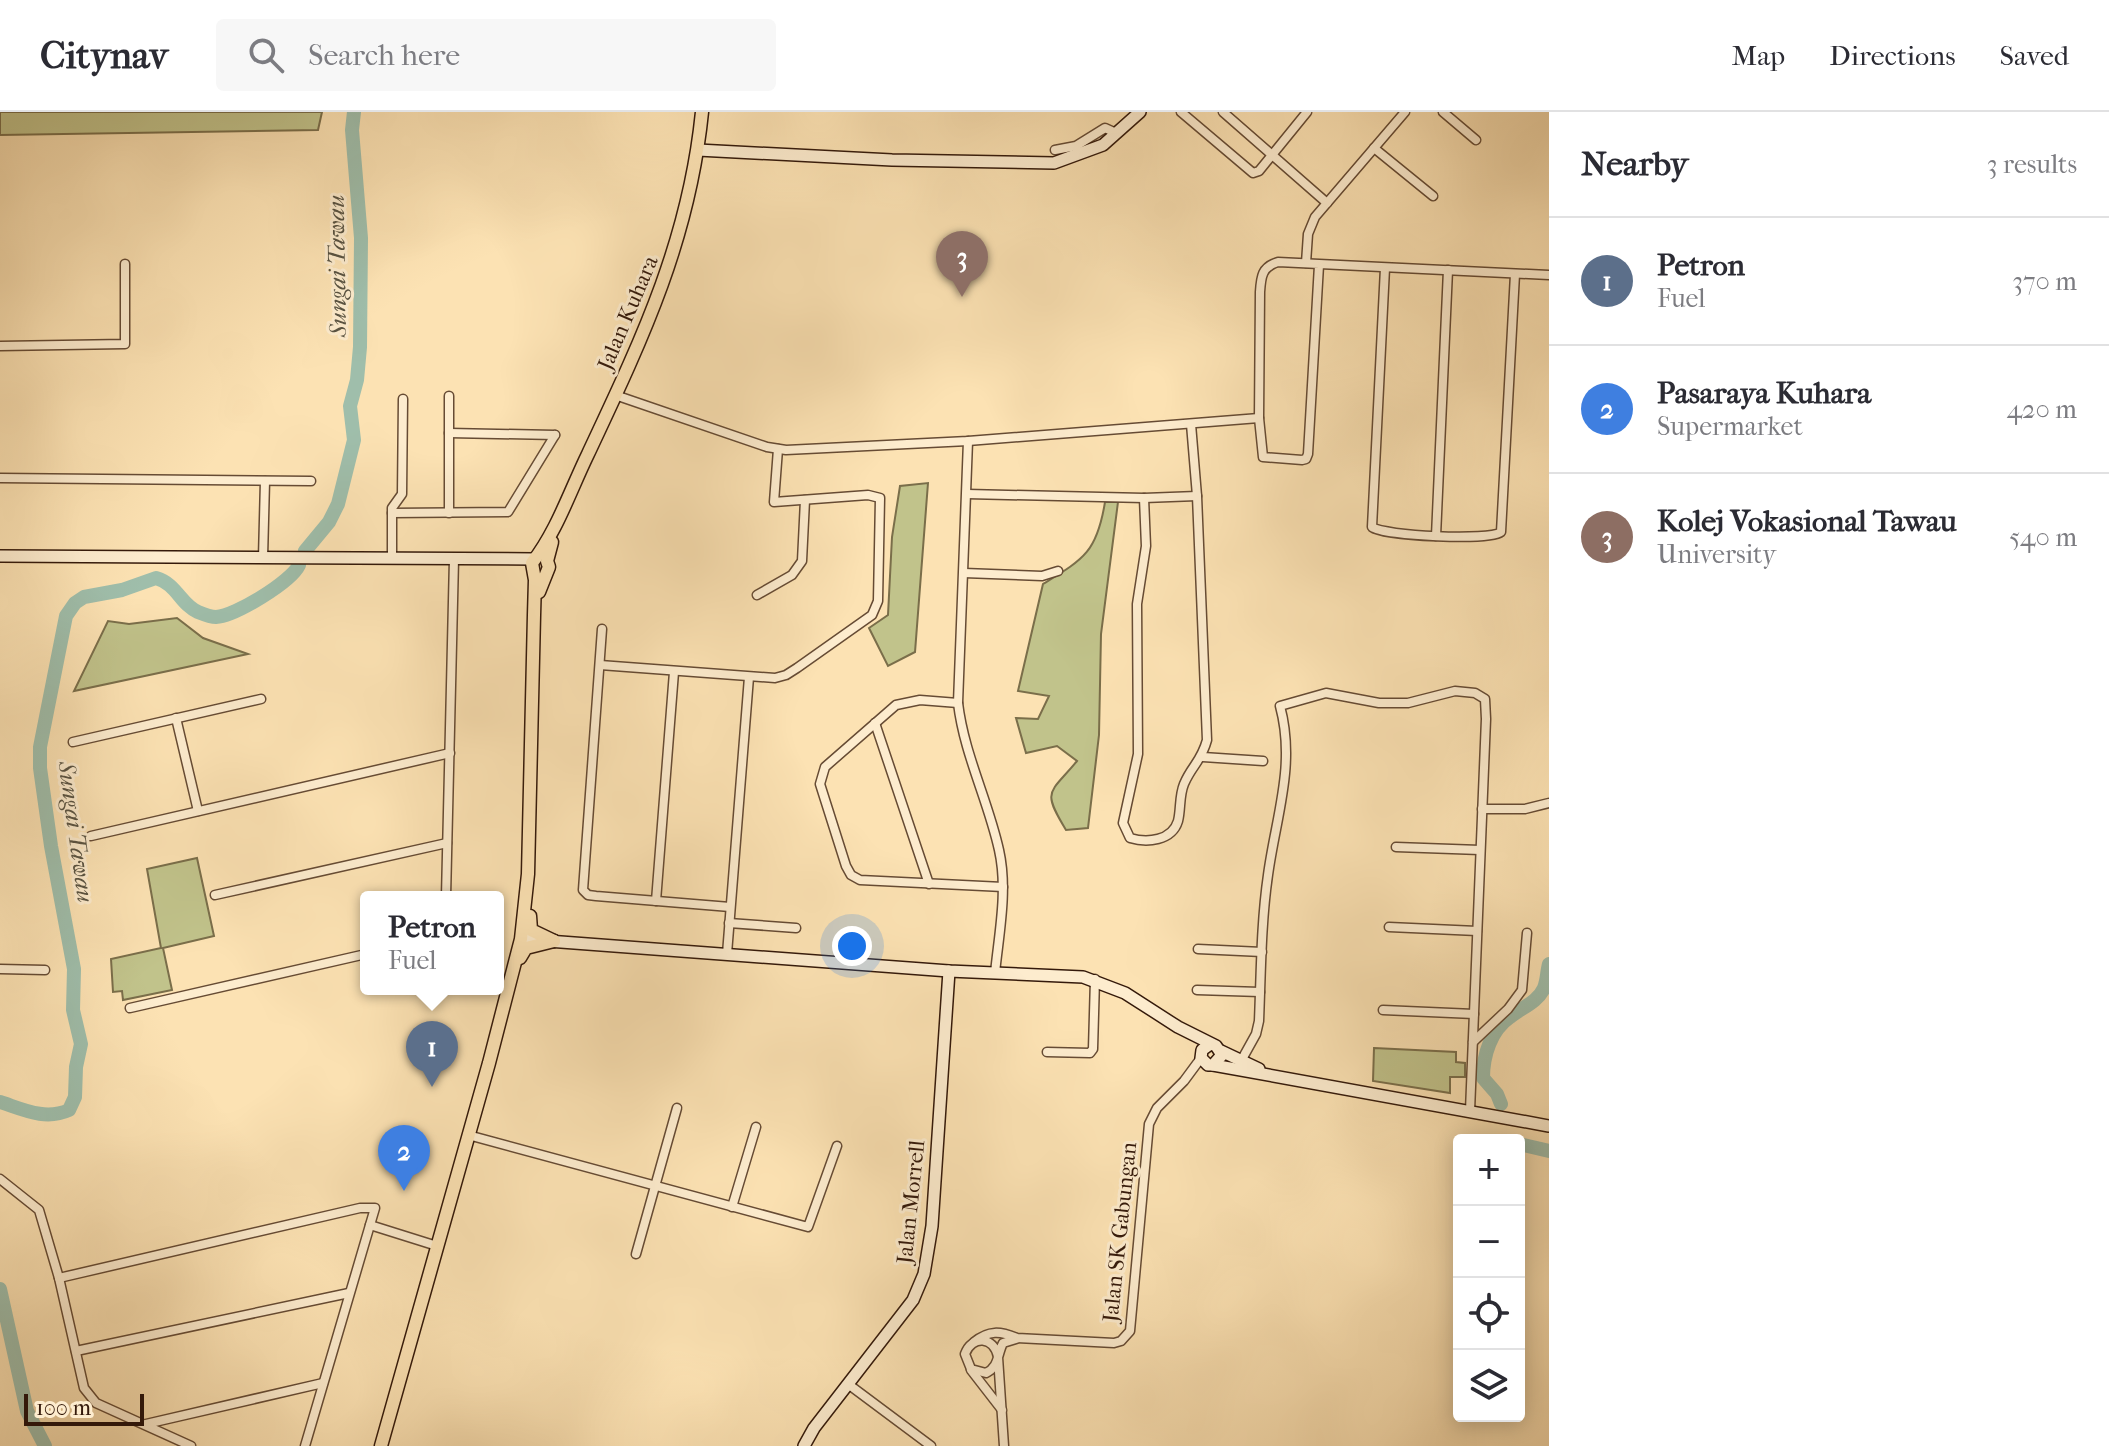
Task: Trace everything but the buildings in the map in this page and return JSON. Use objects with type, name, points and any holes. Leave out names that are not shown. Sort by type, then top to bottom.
[{"type":"main road","name":"Jalan Kuhara","points":[[528,874],[538,565],[672,261],[689,198],[702,112]]},
{"type":"main road","points":[[381,1446],[515,968],[528,874]]},
{"type":"main road","points":[[528,874],[532,881],[529,928],[554,941]]},
{"type":"main road","points":[[515,968],[526,948],[554,941]]},
{"type":"street","points":[[698,150],[1039,164],[1081,155],[1103,145],[1140,112]]},
{"type":"street","points":[[1181,112],[1249,172],[1259,171],[1307,112]]},
{"type":"street","points":[[1223,112],[1327,203]]},
{"type":"street","points":[[1306,263],[1309,227],[1405,112]]},
{"type":"street","points":[[1443,112],[1476,140]]},
{"type":"street","points":[[1055,150],[1076,146],[1105,128],[1116,133]]},
{"type":"street","points":[[1374,148],[1433,196]]},
{"type":"street","points":[[1319,265],[1306,459],[1263,457],[1259,418],[1260,292],[1267,265],[1278,262],[1549,275]]},
{"type":"street","points":[[0,346],[125,344],[125,264]]},
{"type":"street","points":[[1385,268],[1371,521],[1376,530],[1384,532],[1436,536],[1492,537],[1501,532],[1515,274]]},
{"type":"street","points":[[1436,536],[1448,270]]},
{"type":"street","points":[[615,395],[778,449],[968,441],[1259,418]]},
{"type":"street","points":[[449,396],[449,513]]},
{"type":"street","points":[[392,559],[392,508],[402,494],[403,399]]},
{"type":"street","points":[[1144,498],[1146,546],[1137,604],[1138,754],[1123,823],[1130,838],[1154,840],[1174,830],[1177,824],[1185,782],[1203,757],[1208,725],[1191,424]]},
{"type":"street","points":[[392,513],[508,512],[555,435],[449,433]]},
{"type":"street","points":[[968,441],[958,703],[961,729],[999,850],[1003,887],[995,973]]},
{"type":"street","points":[[600,665],[749,677],[786,675],[864,622],[877,608],[880,498],[868,495],[774,502],[778,449]]},
{"type":"street","points":[[0,478],[311,481]]},
{"type":"street","points":[[263,558],[265,481]]},
{"type":"street","points":[[967,494],[1144,498],[1197,496]]},
{"type":"street","points":[[757,595],[792,575],[802,561],[805,500]]},
{"type":"street","points":[[0,556],[505,559],[538,565]]},
{"type":"street","points":[[446,891],[454,559]]},
{"type":"street","points":[[964,573],[1042,576],[1058,571]]},
{"type":"street","points":[[602,629],[583,890],[588,895],[596,896],[730,907]]},
{"type":"street","points":[[656,901],[674,672]]},
{"type":"street","points":[[727,954],[749,677]]},
{"type":"street","points":[[1241,1061],[1256,1034],[1268,877],[1286,771],[1288,744],[1280,706],[1326,693],[1396,704],[1455,691],[1482,696],[1486,704],[1470,1111]]},
{"type":"street","points":[[73,742],[261,699]]},
{"type":"street","points":[[958,703],[928,700],[903,702],[825,767],[820,776],[824,798],[851,875],[860,880],[1003,887]]},
{"type":"street","points":[[176,718],[198,811]]},
{"type":"street","points":[[875,723],[929,884]]},
{"type":"street","points":[[91,836],[450,753]]},
{"type":"street","points":[[1203,757],[1263,761]]},
{"type":"street","points":[[1482,809],[1525,809],[1549,803]]},
{"type":"street","points":[[215,895],[447,843]]},
{"type":"street","points":[[1396,847],[1480,850]]},
{"type":"street","points":[[729,923],[796,928]]},
{"type":"street","points":[[1389,927],[1477,931]]},
{"type":"street","points":[[1473,1042],[1508,1009],[1522,990],[1527,933]]},
{"type":"street","points":[[521,939],[1095,979],[1125,993],[1209,1045],[1278,1077]]},
{"type":"street","points":[[1198,949],[1262,952]]},
{"type":"street","points":[[130,1008],[360,955]]},
{"type":"street","points":[[0,969],[45,970]]},
{"type":"street","name":"Jalan Morrell","points":[[804,1446],[814,1428],[913,1300],[924,1274],[932,1226],[949,971]]},
{"type":"street","points":[[1047,1052],[1090,1053],[1093,1049],[1095,979]]},
{"type":"street","points":[[1197,990],[1260,992]]},
{"type":"street","points":[[1383,1010],[1474,1014]]},
{"type":"street","points":[[1178,1027],[1206,1061],[1549,1126]]},
{"type":"street","points":[[1206,1061],[1204,1047],[1209,1045]]},
{"type":"street","points":[[1206,1061],[1220,1060],[1221,1051]]},
{"type":"street","name":"Jalan SK Gabungan","points":[[974,1342],[991,1332],[1017,1338],[1105,1343],[1121,1341],[1130,1331],[1149,1124],[1157,1108],[1206,1061]]},
{"type":"street","points":[[636,1254],[677,1108]]},
{"type":"street","points":[[732,1207],[756,1127]]},
{"type":"street","points":[[468,1135],[808,1227],[837,1146]]},
{"type":"street","points":[[0,1179],[39,1210],[59,1278],[84,1388],[89,1396],[96,1403],[191,1446]]},
{"type":"street","points":[[59,1278],[360,1208],[375,1208],[305,1446]]},
{"type":"street","points":[[370,1225],[437,1246]]},
{"type":"street","points":[[76,1351],[349,1293]]},
{"type":"street","points":[[971,1369],[981,1373],[991,1370],[1003,1343],[1017,1338]]},
{"type":"street","points":[[1002,1411],[971,1369],[965,1354],[974,1342],[991,1342],[998,1357],[1002,1411],[1004,1446]]},
{"type":"street","points":[[146,1424],[323,1383]]},
{"type":"street","points":[[848,1384],[931,1446]]},
{"type":"green space","points":[[0,112],[322,112],[318,130],[0,135]]},
{"type":"green space","points":[[928,483],[915,652],[888,666],[869,628],[888,615],[892,537],[900,486]]},
{"type":"green space","points":[[1105,502],[1118,502],[1101,634],[1099,735],[1088,828],[1066,830],[1053,807],[1052,792],[1077,761],[1057,746],[1026,753],[1016,718],[1038,719],[1049,696],[1018,691],[1043,584],[1079,560],[1093,543]]},
{"type":"green space","points":[[177,618],[203,638],[248,654],[74,691],[108,621],[129,624]]},
{"type":"green space","points":[[197,858],[214,936],[163,948],[172,990],[123,1000],[122,991],[113,992],[111,959],[161,948],[147,869]]},
{"type":"green space","points":[[1374,1048],[1456,1052],[1456,1062],[1465,1063],[1465,1077],[1450,1077],[1450,1093],[1373,1081]]},
{"type":"waterway","name":"Sungai Tawau","points":[[305,551],[329,522],[338,504],[354,440],[350,406],[357,380],[360,347],[361,238],[352,130],[354,112]]},
{"type":"waterway","name":"Sungai Tawau","points":[[0,1102],[34,1113],[51,1114],[69,1110],[75,1097],[81,1044],[73,1010],[74,969],[40,768],[40,747],[66,616],[75,603],[84,597],[122,590],[156,578],[169,585],[198,612],[214,617],[225,615],[249,605],[274,589],[299,565]]},
{"type":"waterway","name":"Sungai Tawau","points":[[1501,1104],[1497,1094],[1483,1078],[1487,1052],[1503,1022],[1541,993],[1549,964]]},
{"type":"waterway","points":[[1525,1145],[1549,1151]]},
{"type":"waterway","name":"Sungai Tawau","points":[[0,1289],[27,1411],[45,1446]]},
{"type":"place","name":"Kolej Vokasional Tawau","points":[[962,297]]},
{"type":"place","name":"Petron","points":[[432,1087]]},
{"type":"place","name":"Pasaraya Kuhara","points":[[404,1191]]}]
